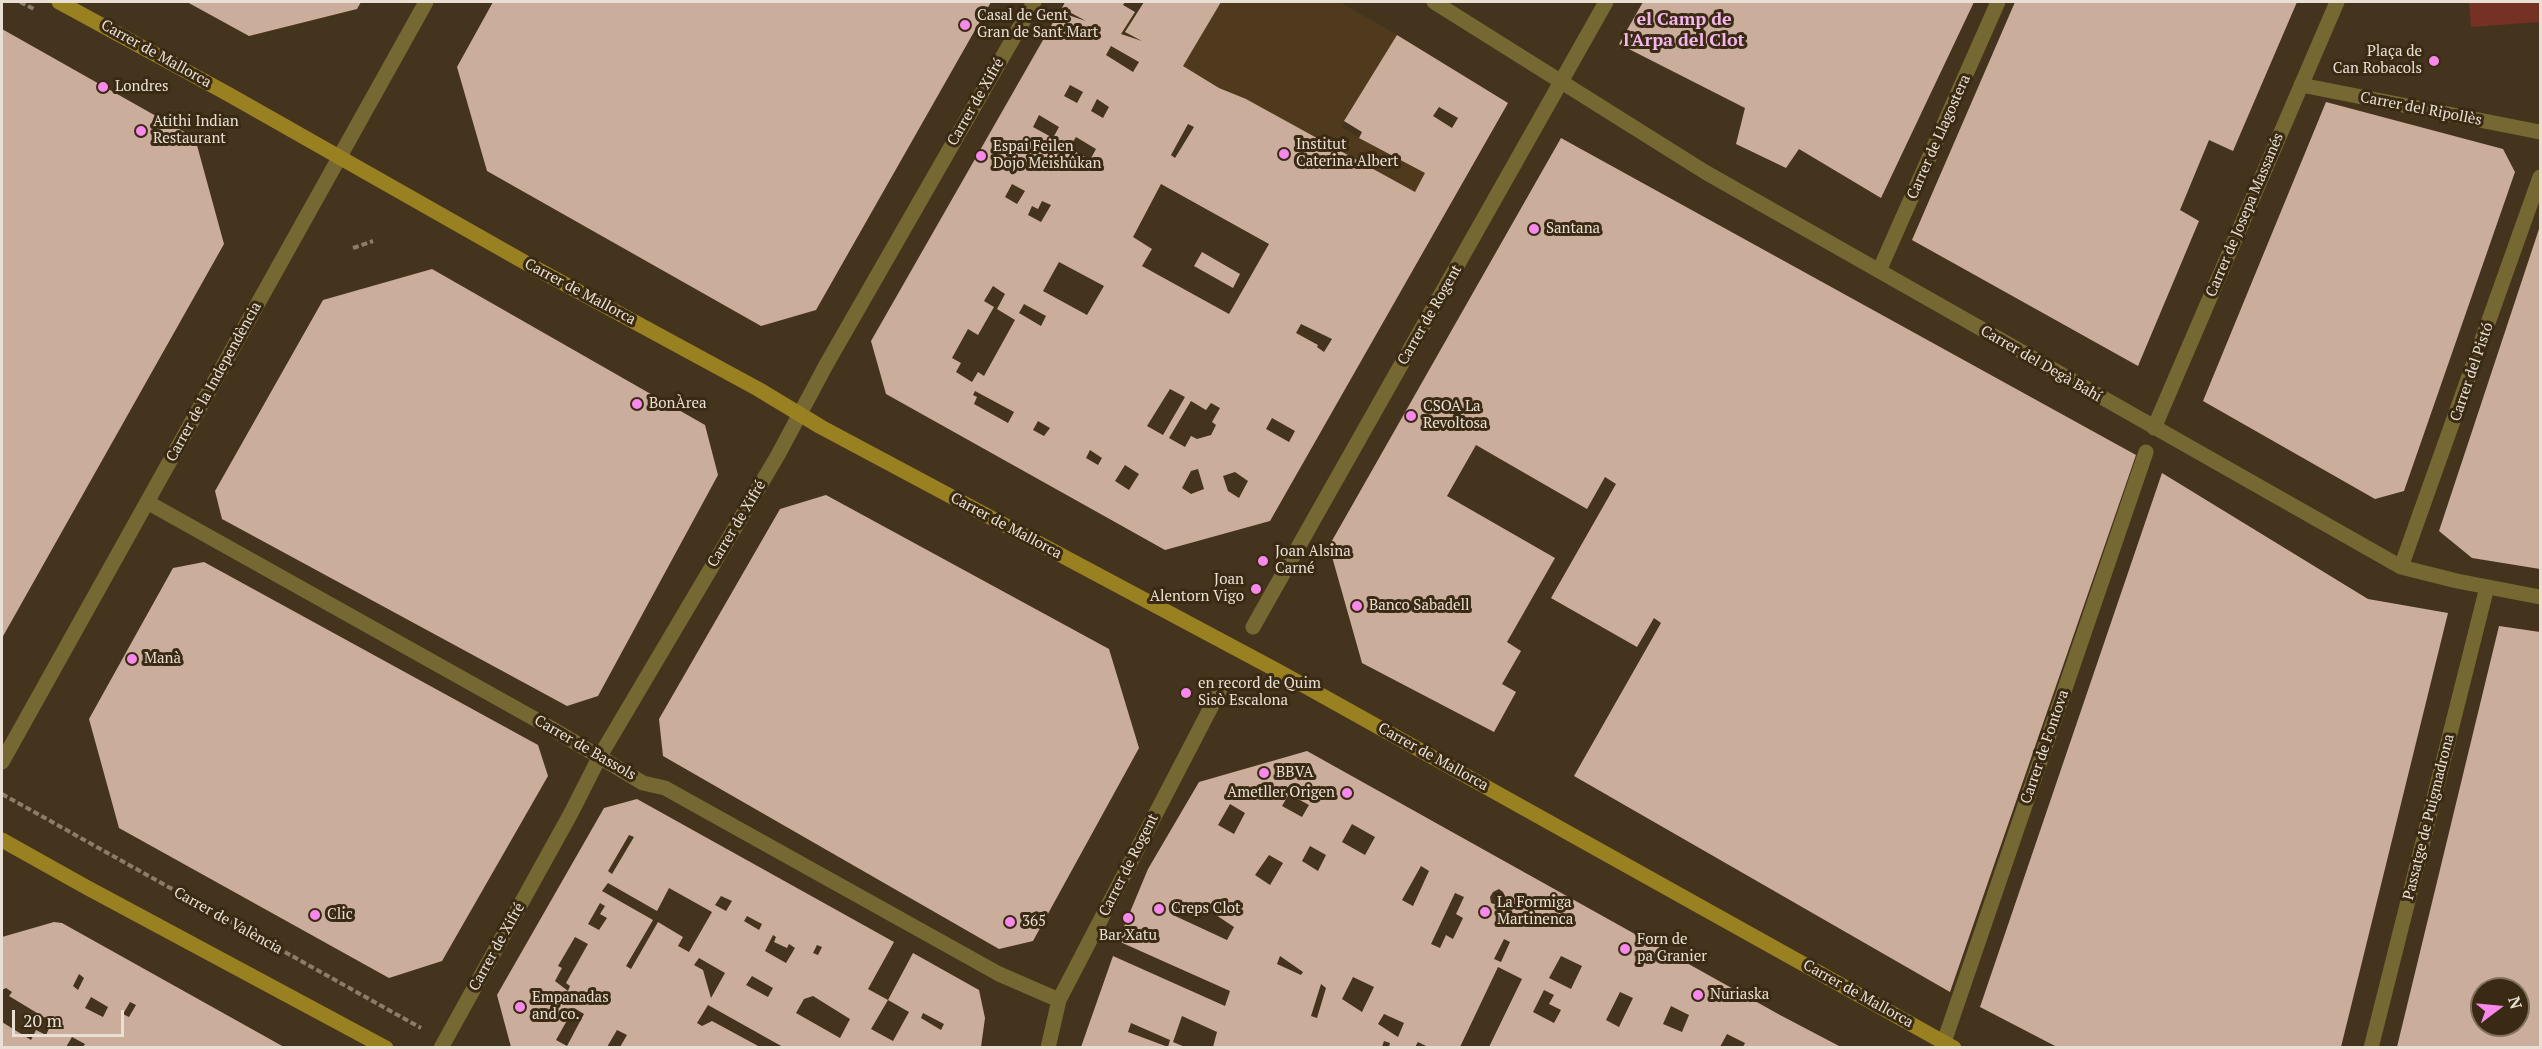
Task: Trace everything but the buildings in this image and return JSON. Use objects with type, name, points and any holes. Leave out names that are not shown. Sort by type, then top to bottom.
[{"type":"main road","name":"Carrer de Mallorca","points":[[59,2],[801,413],[821,427],[1278,671],[1949,1045]]},
{"type":"main road","points":[[2,840],[386,1047]]},
{"type":"street","name":"Carrer de la Independència","points":[[2,762],[426,2]]},
{"type":"street","name":"Carrer de Xifré","points":[[443,1044],[600,756],[801,413],[826,365],[1034,2]]},
{"type":"street","name":"Carrer del Degà Bahí","points":[[1434,2],[1705,172],[2401,567],[2541,597]]},
{"type":"street","name":"Carrer de Rogent","points":[[1253,627],[1606,2]]},
{"type":"street","name":"Carrer de Llagostera","points":[[1879,271],[1998,2]]},
{"type":"street","name":"Carrer de Josepa Massanés","points":[[2154,428],[2337,2]]},
{"type":"street","name":"Carrer del Ripollès","points":[[2301,85],[2541,132]]},
{"type":"street","name":"Carrer del Pistó","points":[[2401,567],[2541,177]]},
{"type":"street","name":"Carrer de Fontova","points":[[1949,1045],[2146,452]]},
{"type":"street","name":"Carrer de Bassols","points":[[147,502],[600,756],[643,783],[665,788],[999,974],[1059,1000]]},
{"type":"street","name":"Passatge de Puigmadrona","points":[[2371,1047],[2487,587]]},
{"type":"street","name":"Carrer de Rogent","points":[[1048,1047],[1059,1000],[1222,686]]},
{"type":"path","points":[[353,248],[373,241]]},
{"type":"path","name":"Carrer de València","points":[[2,794],[443,1044]]},
{"type":"shaded area","name":"Institut Caterina Albert","points":[[1144,2],[1340,2],[1397,35],[1341,127],[1442,182],[1417,263],[1161,184],[1219,88],[1125,32]]},
{"type":"shaded area","points":[[2540,2],[2540,22],[2471,27],[2469,3]]},
{"type":"place","name":"Casal de Gent Gran de Sant Mart","points":[[965,25]]},
{"type":"place","name":"Plaça de Can Robacols","points":[[2434,61]]},
{"type":"place","name":"Londres","points":[[103,87]]},
{"type":"place","name":"Atithi Indian Restaurant","points":[[141,131]]},
{"type":"place","name":"Institut Caterina Albert","points":[[1284,154]]},
{"type":"place","name":"Espai Feilen Dojo Meishûkan","points":[[981,156]]},
{"type":"place","name":"Santana","points":[[1534,229]]},
{"type":"place","name":"BonÀrea","points":[[637,404]]},
{"type":"place","name":"CSOA La Revoltosa","points":[[1411,416]]},
{"type":"place","name":"Joan Alsina Carné","points":[[1263,561]]},
{"type":"place","name":"Joan Alentorn Vigo","points":[[1256,589]]},
{"type":"place","name":"Banco Sabadell","points":[[1357,606]]},
{"type":"place","name":"Manà","points":[[132,659]]},
{"type":"place","name":"en record de Quim Sisò Escalona","points":[[1186,693]]},
{"type":"place","name":"BBVA","points":[[1264,773]]},
{"type":"place","name":"Ametller Origen","points":[[1347,793]]},
{"type":"place","name":"Creps Clot","points":[[1159,909]]},
{"type":"place","name":"La Formiga Martinenca","points":[[1485,912]]},
{"type":"place","name":"Clic","points":[[315,915]]},
{"type":"place","name":"Bar Xatu","points":[[1128,918]]},
{"type":"place","name":"365","points":[[1010,922]]},
{"type":"place","name":"Forn de pa Granier","points":[[1625,949]]},
{"type":"place","name":"Nuriaska","points":[[1698,995]]},
{"type":"place","name":"Empanadas and co.","points":[[520,1007]]},
{"type":"district","name":"el Camp de l'Arpa del Clot","points":[[1684,30]]}]
